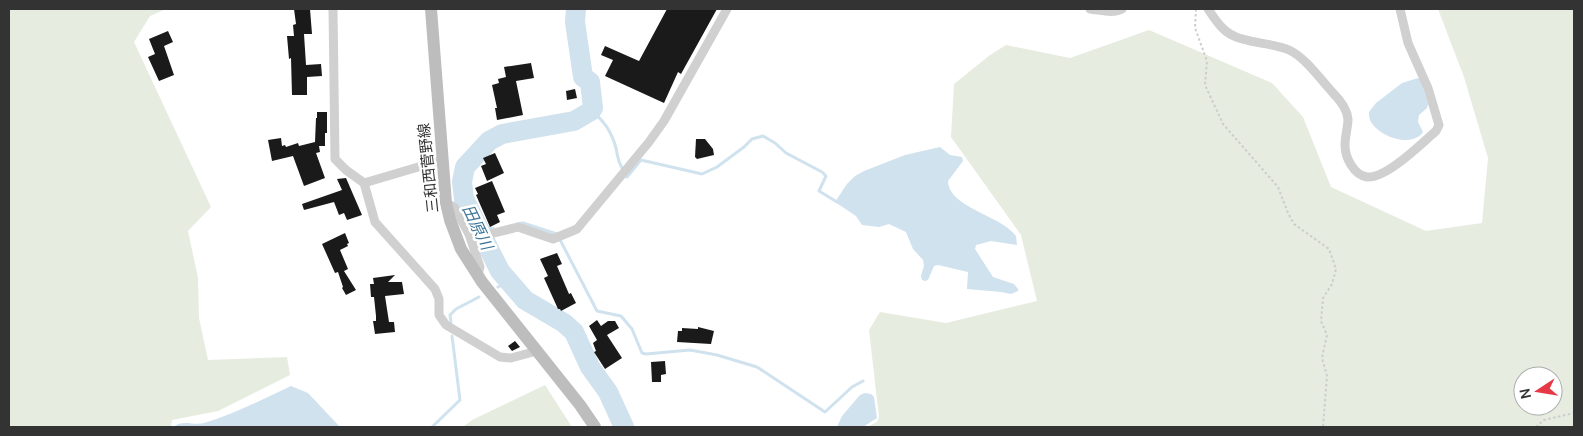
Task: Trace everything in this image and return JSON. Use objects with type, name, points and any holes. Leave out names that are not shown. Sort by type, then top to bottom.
[{"type":"main road","name":"三和西菅野線","points":[[431,9],[446,203],[461,249],[595,427]]},
{"type":"street","points":[[333,9],[335,159],[364,183],[375,222],[435,288],[439,299],[439,315],[446,325],[500,357],[511,358],[537,351]]},
{"type":"street","points":[[472,234],[490,234],[518,226],[553,239],[577,228],[649,142],[664,120],[727,9]]},
{"type":"street","points":[[1090,9],[1109,12],[1122,9]]},
{"type":"street","points":[[1208,9],[1219,26],[1234,36],[1290,50],[1305,62],[1340,100],[1348,117],[1345,146],[1351,166],[1359,175],[1369,178],[1386,172],[1436,131],[1439,125],[1428,88],[1408,43],[1400,9]]},
{"type":"street","points":[[364,183],[442,160]]},
{"type":"street","points":[[446,203],[454,207],[472,234],[480,267],[478,274]]},
{"type":"path","points":[[1196,9],[1195,28],[1207,61],[1205,85],[1223,124],[1278,187],[1294,224],[1329,249],[1336,269],[1332,284],[1323,298],[1321,322],[1327,335],[1322,358],[1327,376],[1323,427]]},
{"type":"path","points":[[1536,427],[1544,420],[1574,413]]},
{"type":"shaded area","points":[[9,9],[166,9],[150,16],[134,42],[211,207],[188,231],[198,278],[199,318],[208,360],[287,357],[290,375],[218,411],[172,420],[171,427],[9,427]]},
{"type":"shaded area","points":[[1438,9],[1574,9],[1574,427],[867,427],[877,422],[879,417],[869,330],[880,312],[946,323],[1037,301],[1021,235],[951,137],[954,84],[990,55],[1006,45],[1070,58],[1149,30],[1272,83],[1303,117],[1331,187],[1426,231],[1482,223],[1488,158],[1464,77]]},
{"type":"shaded area","points":[[545,385],[572,427],[463,427],[472,420]]},
{"type":"water","points":[[1418,78],[1421,80],[1428,104],[1427,108],[1419,115],[1418,122],[1423,132],[1411,140],[1403,140],[1380,131],[1370,120],[1369,112],[1376,103],[1402,83]]},
{"type":"water","points":[[940,147],[950,155],[962,157],[963,161],[948,181],[951,190],[957,198],[966,205],[999,222],[1016,236],[1017,245],[991,241],[976,245],[975,249],[993,277],[1014,284],[1018,291],[1011,294],[967,289],[968,272],[938,265],[934,266],[928,280],[922,280],[923,260],[913,249],[906,232],[889,224],[879,227],[862,225],[856,216],[835,202],[847,184],[864,171],[905,155]]},
{"type":"water","points":[[291,386],[308,393],[340,427],[174,427],[181,423],[200,424],[215,419]]},
{"type":"water","points":[[865,393],[871,394],[874,397],[877,418],[863,427],[837,427],[842,416],[860,395]]},
{"type":"building","points":[[294,9],[310,9],[312,34],[304,34],[306,65],[321,64],[322,76],[307,77],[307,95],[292,95],[291,58],[289,59],[287,36],[294,36],[293,25],[296,24]]},
{"type":"building","points":[[667,9],[717,9],[681,74],[678,72],[664,103],[605,76],[613,60],[601,55],[605,46],[639,61]]},
{"type":"building","points":[[168,31],[173,42],[164,46],[174,75],[159,81],[148,57],[155,54],[149,39]]},
{"type":"building","points":[[531,63],[534,78],[516,81],[523,115],[497,120],[495,108],[497,108],[492,85],[499,83],[498,79],[506,77],[504,67]]},
{"type":"building","points":[[575,89],[577,98],[567,100],[566,91]]},
{"type":"building","points":[[317,112],[327,112],[325,146],[319,146],[320,152],[316,153],[325,178],[304,186],[293,156],[272,161],[268,140],[281,138],[282,146],[285,145],[286,147],[298,143],[299,146],[315,142]]},
{"type":"building","points":[[696,139],[705,139],[713,149],[714,155],[697,159],[695,157]]},
{"type":"building","points":[[495,153],[504,173],[487,181],[481,166],[486,164],[483,158]]},
{"type":"building","points":[[346,178],[362,215],[347,220],[344,213],[339,215],[334,202],[304,210],[302,204],[342,190],[337,179]]},
{"type":"building","points":[[492,181],[505,212],[497,215],[500,222],[490,227],[476,195],[478,194],[475,188]]},
{"type":"building","points":[[345,233],[349,243],[347,244],[348,246],[340,250],[348,269],[344,271],[356,290],[346,295],[338,272],[335,273],[322,244]]},
{"type":"building","points":[[557,253],[562,264],[557,266],[569,294],[571,293],[576,303],[561,311],[558,309],[544,278],[548,276],[540,259]]},
{"type":"building","points":[[395,275],[388,282],[402,282],[404,294],[385,296],[389,322],[394,322],[395,332],[375,334],[373,321],[376,321],[376,316],[374,297],[371,297],[370,284],[374,284],[373,278]]},
{"type":"building","points":[[597,320],[601,326],[608,321],[615,321],[619,328],[607,335],[622,358],[605,369],[594,352],[596,351],[593,343],[597,340],[589,326]]},
{"type":"building","points":[[698,327],[714,331],[711,344],[677,342],[678,331],[682,331],[682,328],[698,329]]},
{"type":"building","points":[[515,341],[520,347],[512,351],[508,346]]},
{"type":"building","points":[[665,361],[666,374],[661,375],[661,382],[652,382],[651,362]]},
{"type":"waterway","name":"田原川","points":[[576,9],[575,22],[583,77],[590,82],[593,108],[574,121],[502,134],[489,141],[465,167],[462,182],[464,199],[500,271],[525,300],[564,323],[574,332],[590,367],[608,392],[624,427]]},
{"type":"waterway","points":[[591,111],[600,118],[610,132],[622,168]]},
{"type":"waterway","points":[[626,175],[627,177],[641,160],[702,174],[717,167],[752,139],[763,136],[775,143],[786,153],[822,172],[826,176],[819,191],[837,202]]},
{"type":"waterway","points":[[517,224],[523,223],[557,234],[597,311],[621,316],[632,329],[642,353],[690,350],[717,355],[757,367],[825,412],[852,387],[863,381]]},
{"type":"waterway","points":[[477,224],[494,229]]},
{"type":"waterway","points":[[498,287],[508,282]]},
{"type":"waterway","points":[[451,323],[450,315],[456,309],[479,297]]},
{"type":"waterway","points":[[432,427],[460,400],[452,336]]}]
